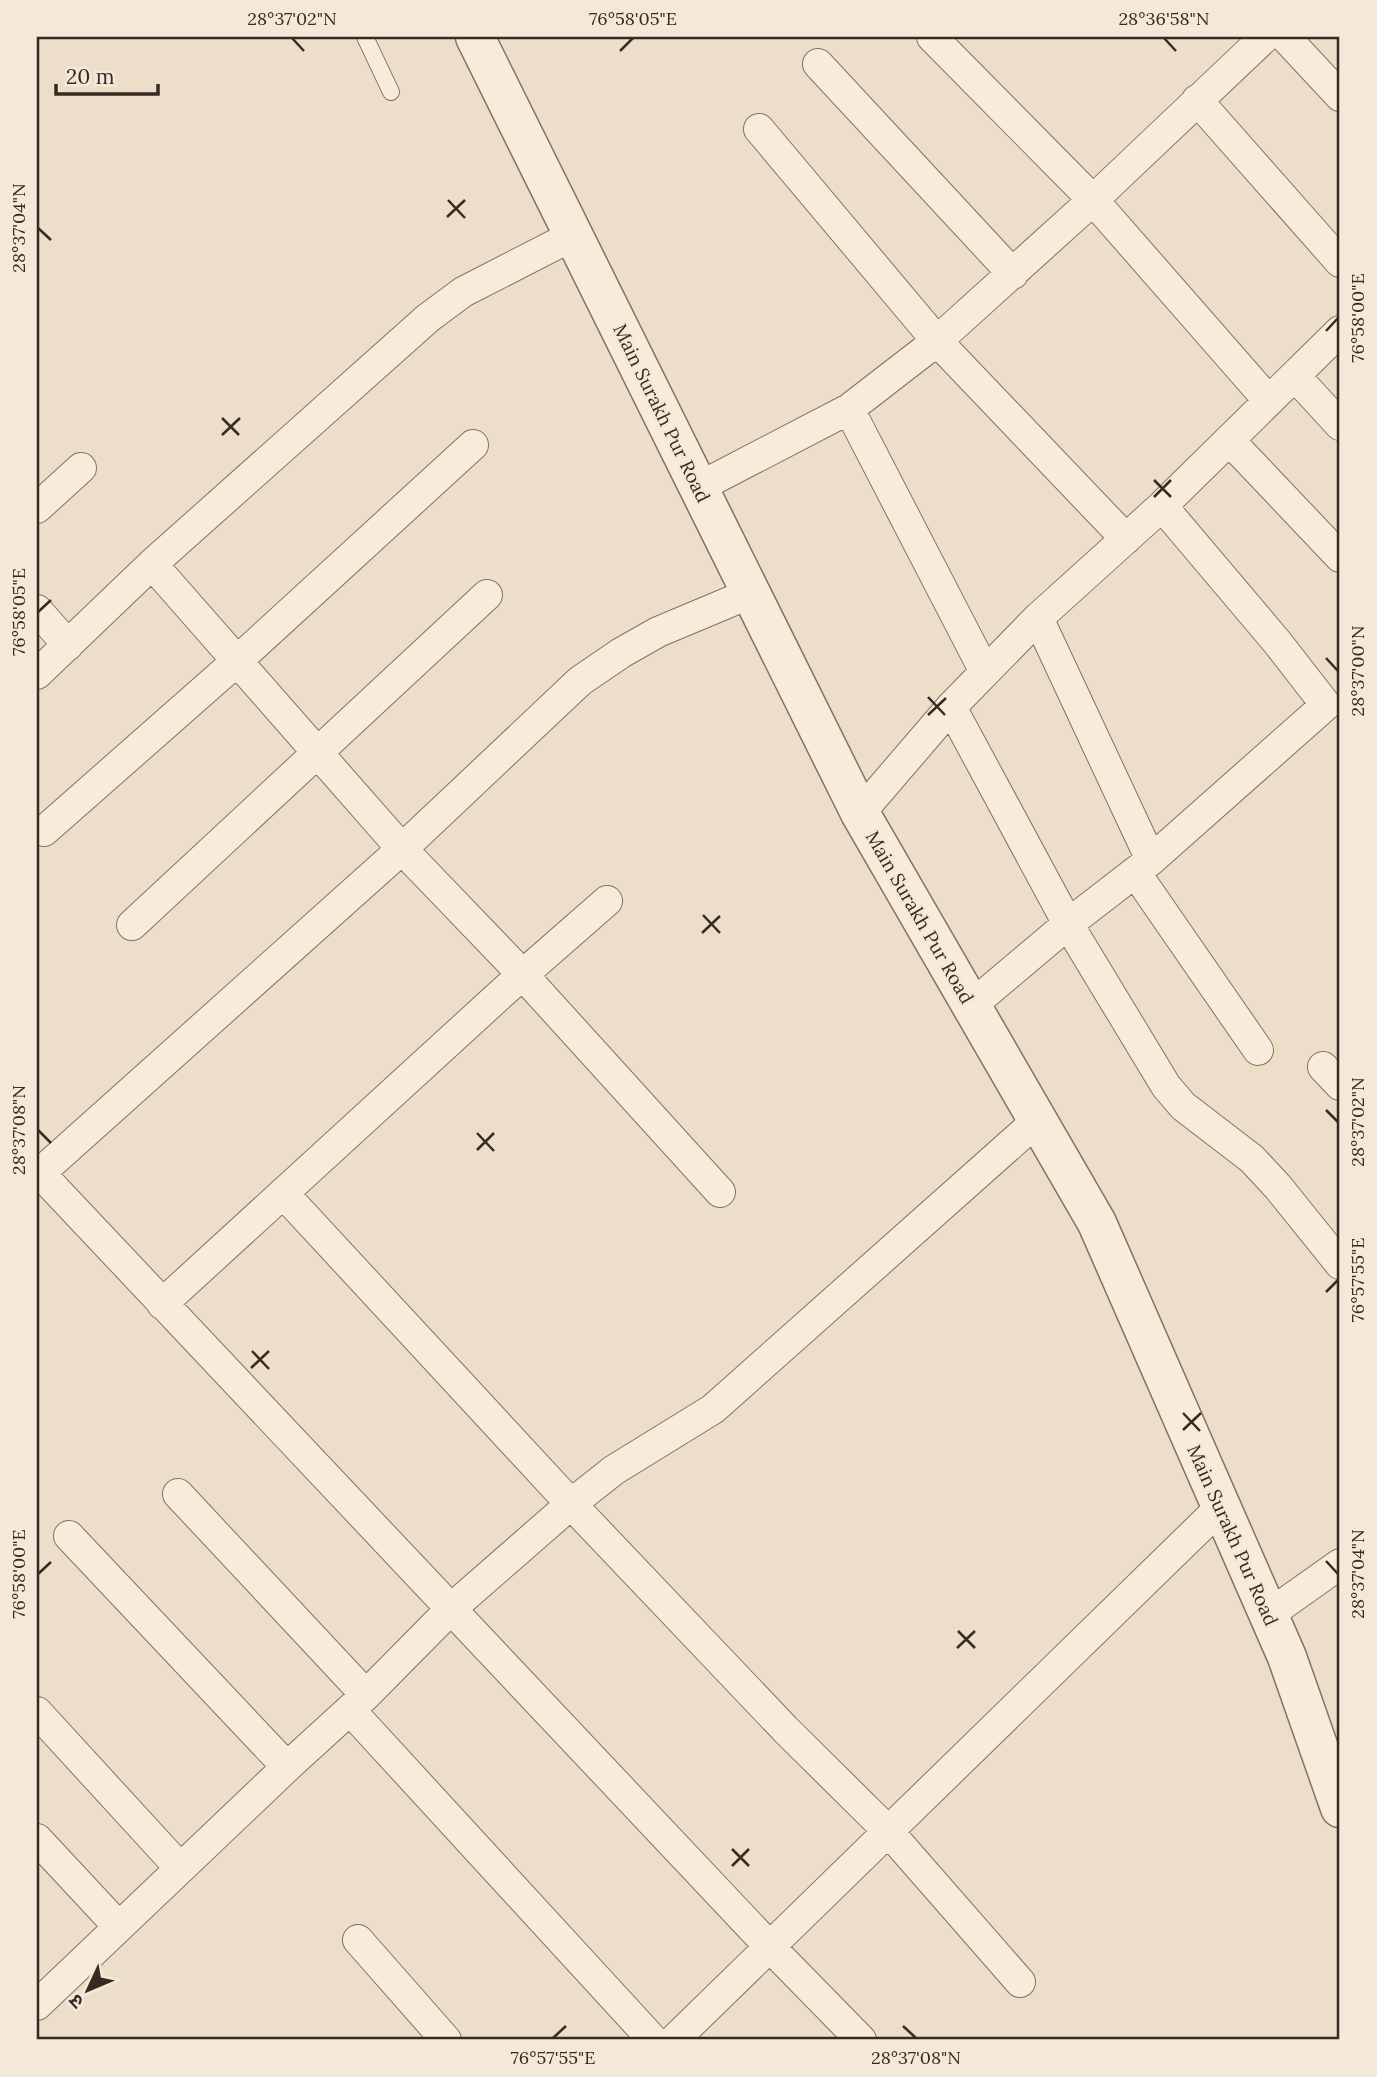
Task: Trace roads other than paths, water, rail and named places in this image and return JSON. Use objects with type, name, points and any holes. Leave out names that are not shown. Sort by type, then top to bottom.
[{"type":"street","points":[[932,37],[1093,200],[1269,401]]},
{"type":"street","points":[[699,486],[849,409],[937,341],[1093,200],[1265,37]]},
{"type":"street","points":[[1285,37],[1340,96]]},
{"type":"street","name":"Main Surakh Pur Road","points":[[484,41],[574,234],[860,813],[1097,1223],[1287,1657],[1340,1808]]},
{"type":"street","points":[[818,64],[1013,274]]},
{"type":"street","points":[[1196,100],[1340,262]]},
{"type":"street","points":[[759,130],[937,341],[1126,540]]},
{"type":"street","points":[[37,674],[152,564],[428,318],[463,292],[574,234]]},
{"type":"street","points":[[860,813],[951,707],[1038,618],[1162,506],[1340,331]]},
{"type":"street","points":[[1295,376],[1340,425]]},
{"type":"street","points":[[849,409],[985,672]]},
{"type":"street","points":[[1229,440],[1340,557]]},
{"type":"street","points":[[44,831],[237,661],[473,445]]},
{"type":"street","points":[[37,508],[81,468]]},
{"type":"street","points":[[972,1005],[1068,924],[1143,866],[1333,698],[1277,642],[1162,506]]},
{"type":"street","points":[[152,564],[402,849],[523,975],[720,1192]]},
{"type":"street","points":[[751,593],[658,632],[580,681],[402,849],[38,1172],[769,1947],[861,2040]]},
{"type":"street","points":[[132,925],[487,595]]},
{"type":"street","points":[[37,610],[68,645]]},
{"type":"street","points":[[1038,618],[1143,866],[1258,1050]]},
{"type":"street","points":[[951,707],[1068,924],[1166,1086],[1184,1106],[1252,1159],[1340,1264]]},
{"type":"street","points":[[162,1304],[607,901]]},
{"type":"street","points":[[37,2005],[286,1767],[358,1702],[452,1608],[614,1470],[713,1409],[1038,1120]]},
{"type":"street","points":[[283,1193],[571,1504],[786,1730],[888,1831],[1020,1982]]},
{"type":"street","points":[[178,1494],[653,2040]]},
{"type":"street","points":[[674,2040],[1221,1507]]},
{"type":"street","points":[[69,1536],[286,1767]]},
{"type":"street","points":[[1268,1615],[1340,1564]]},
{"type":"street","points":[[37,1712],[180,1868]]},
{"type":"street","points":[[37,1839],[119,1927]]},
{"type":"street","points":[[358,1940],[446,2040]]},
{"type":"lane","points":[[365,37],[391,92]]}]
